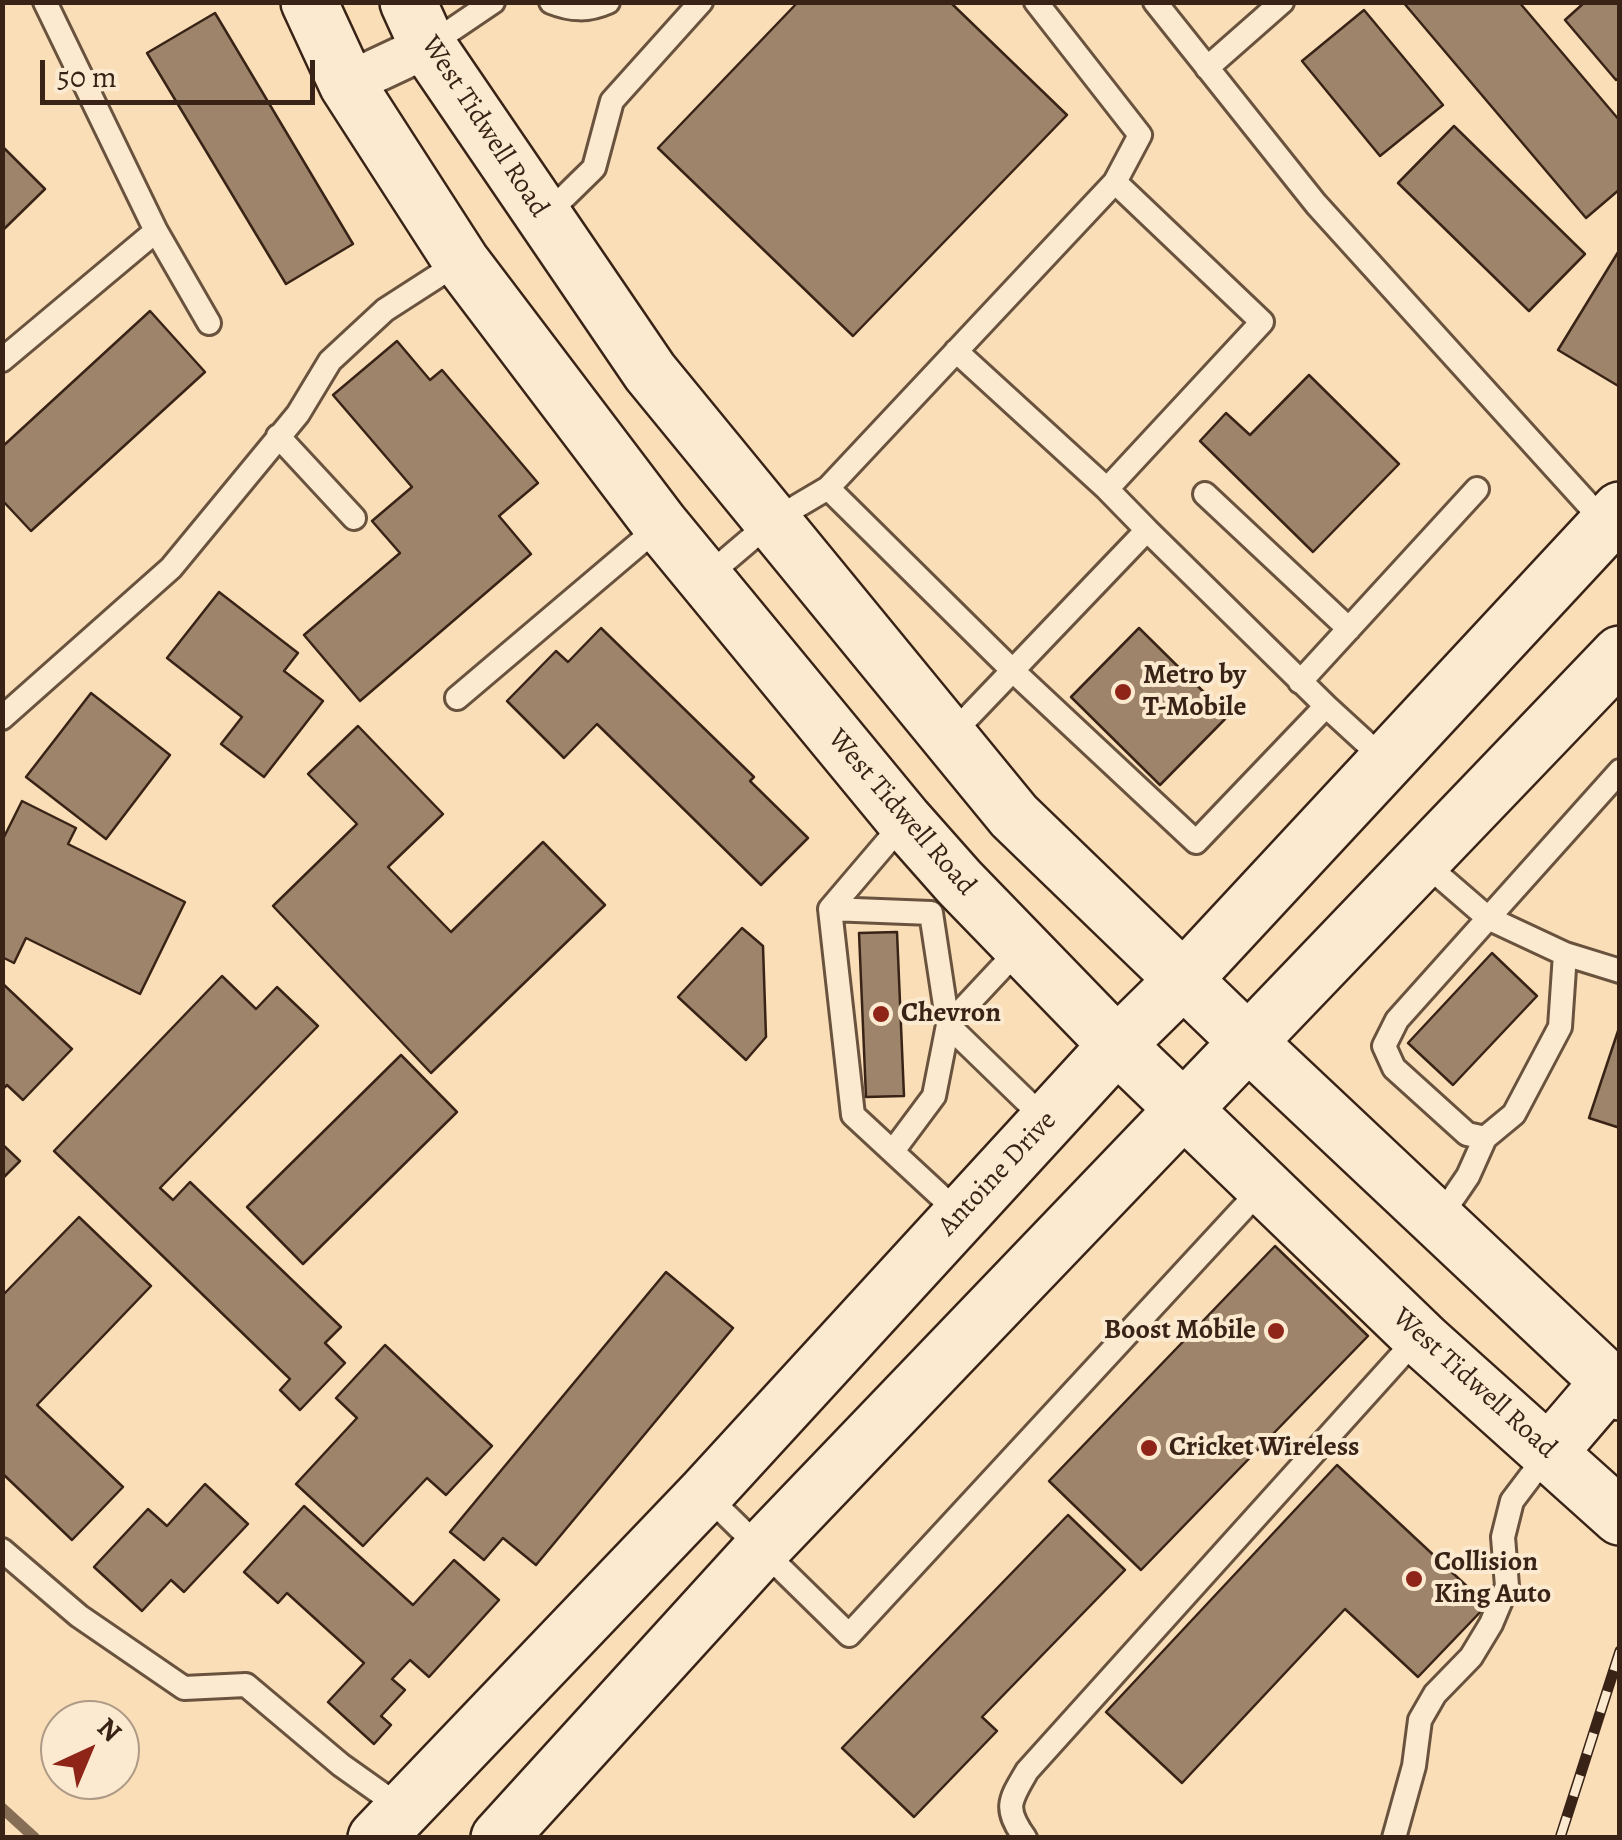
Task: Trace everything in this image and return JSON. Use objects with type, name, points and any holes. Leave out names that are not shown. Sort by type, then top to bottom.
[{"type":"main road","name":"West Tidwell Road","points":[[309,2],[348,84],[461,261],[661,525],[904,821],[945,898],[1021,947],[1419,1336],[1620,1517]]},
{"type":"main road","name":"West Tidwell Road","points":[[418,24],[543,219],[650,372],[1014,816],[1247,1042],[1614,1387]]},
{"type":"main road","name":"Antoine Drive","points":[[389,1823],[705,1494],[1117,1045],[1615,524]]},
{"type":"main road","points":[[510,1833],[762,1549],[1421,860],[1616,666]]},
{"type":"main road","points":[[1549,1452],[1614,1387]]},
{"type":"street","points":[[348,84],[418,24]]},
{"type":"lane","points":[[44,2],[156,231],[209,323]]},
{"type":"lane","points":[[418,24],[493,2]]},
{"type":"lane","points":[[551,2],[570,9],[588,9],[608,2]]},
{"type":"lane","points":[[543,219],[594,168],[612,102],[701,2]]},
{"type":"lane","points":[[705,578],[772,521],[828,488],[1116,182],[1140,136],[1036,2]]},
{"type":"lane","points":[[1155,2],[1316,204],[1615,524]]},
{"type":"lane","points":[[1207,68],[1282,2]]},
{"type":"lane","points":[[1107,489],[1262,322],[1116,182]]},
{"type":"lane","points":[[2,360],[156,231]]},
{"type":"lane","points":[[2,718],[171,568],[298,414],[330,361],[385,310],[461,261]]},
{"type":"lane","points":[[956,351],[1107,489],[1300,682],[1386,761]]},
{"type":"lane","points":[[278,436],[354,518]]},
{"type":"lane","points":[[828,488],[1011,669],[1196,842],[1326,706]]},
{"type":"lane","points":[[1300,682],[1477,489]]},
{"type":"lane","points":[[1205,494],[1349,629]]},
{"type":"lane","points":[[458,698],[661,525]]},
{"type":"lane","points":[[950,736],[1147,530]]},
{"type":"lane","points":[[1485,1138],[1467,1134],[1452,1121],[1394,1068],[1384,1046],[1398,1020],[1620,771]]},
{"type":"lane","points":[[904,821],[830,909],[852,1114],[962,1214]]},
{"type":"lane","points":[[1421,860],[1488,918],[1564,954],[1620,971]]},
{"type":"lane","points":[[830,909],[945,898],[948,1025],[934,1096],[892,1152]]},
{"type":"lane","points":[[948,1025],[1021,947]]},
{"type":"lane","points":[[1438,1220],[1468,1176],[1485,1138],[1514,1114],[1560,1027],[1564,954]]},
{"type":"lane","points":[[948,1025],[1047,1121]]},
{"type":"lane","points":[[705,1494],[850,1635],[1263,1186]]},
{"type":"lane","points":[[1025,1838],[1013,1821],[1010,1801],[1027,1771],[1419,1336]]},
{"type":"lane","points":[[1394,1838],[1414,1766],[1420,1720],[1435,1694],[1471,1657],[1491,1624],[1506,1586],[1504,1537],[1512,1502],[1549,1452]]},
{"type":"lane","points":[[2,1550],[78,1616],[184,1688],[246,1685],[341,1765],[389,1823]]},
{"type":"building","points":[[798,2],[950,2],[1067,115],[853,336],[658,148]]},
{"type":"building","points":[[1403,2],[1519,2],[1620,121],[1620,189],[1586,218]]},
{"type":"building","points":[[1585,2],[1620,2],[1620,77],[1616,80],[1565,20]]},
{"type":"building","points":[[1364,10],[1443,105],[1380,156],[1302,61]]},
{"type":"building","points":[[215,13],[353,244],[286,284],[147,53]]},
{"type":"building","points":[[1454,126],[1585,254],[1529,311],[1398,183]]},
{"type":"building","points":[[2,146],[45,189],[2,231]]},
{"type":"building","points":[[1620,249],[1620,387],[1558,350]]},
{"type":"building","points":[[150,311],[205,372],[31,531],[2,500],[2,447]]},
{"type":"building","points":[[397,341],[430,380],[442,370],[538,483],[499,516],[531,554],[360,701],[304,635],[400,553],[372,521],[412,487],[333,395]]},
{"type":"building","points":[[1309,375],[1399,464],[1313,552],[1200,441],[1226,413],[1250,435]]},
{"type":"building","points":[[219,592],[298,653],[284,671],[323,701],[264,777],[221,744],[242,717],[167,658]]},
{"type":"building","points":[[601,628],[754,777],[750,781],[808,838],[761,885],[597,724],[564,758],[507,701],[556,651],[568,662]]},
{"type":"building","points":[[1139,628],[1228,716],[1160,785],[1071,697]]},
{"type":"building","points":[[91,693],[170,755],[106,839],[26,777]]},
{"type":"building","points":[[358,726],[443,814],[388,867],[451,932],[543,842],[605,905],[431,1073],[273,906],[357,824],[308,774]]},
{"type":"building","points":[[22,801],[76,828],[68,844],[185,902],[140,994],[26,938],[14,963],[2,957],[2,841]]},
{"type":"building","points":[[742,928],[763,946],[766,1037],[746,1060],[678,997]]},
{"type":"building","name":"Chevron","points":[[897,932],[904,1096],[866,1097],[859,933]]},
{"type":"building","points":[[1492,953],[1537,996],[1453,1085],[1408,1043]]},
{"type":"building","points":[[222,976],[256,1009],[277,987],[318,1026],[160,1188],[173,1200],[190,1182],[341,1327],[325,1343],[345,1363],[300,1410],[280,1390],[290,1379],[54,1151]]},
{"type":"building","points":[[2,983],[72,1049],[23,1100],[7,1085],[2,1090]]},
{"type":"building","points":[[1620,1029],[1620,1128],[1589,1118]]},
{"type":"building","points":[[401,1055],[457,1112],[303,1264],[247,1207]]},
{"type":"building","points":[[2,1144],[20,1161],[2,1179]]},
{"type":"building","points":[[79,1217],[151,1286],[37,1405],[123,1487],[72,1540],[2,1473],[2,1296]]},
{"type":"building","points":[[1275,1246],[1368,1336],[1141,1570],[1049,1481]]},
{"type":"building","points":[[666,1272],[733,1328],[536,1565],[503,1538],[484,1560],[450,1532]]},
{"type":"building","points":[[385,1345],[492,1446],[446,1495],[427,1478],[363,1546],[296,1484],[357,1418],[336,1398]]},
{"type":"building","points":[[1337,1465],[1487,1605],[1418,1677],[1345,1609],[1182,1783],[1106,1712]]},
{"type":"building","points":[[205,1484],[248,1524],[184,1592],[171,1580],[142,1611],[94,1567],[148,1509],[167,1526]]},
{"type":"building","points":[[304,1506],[413,1605],[454,1560],[499,1600],[429,1677],[410,1660],[392,1679],[405,1690],[381,1716],[391,1725],[374,1744],[328,1702],[364,1663],[287,1593],[278,1603],[244,1572]]},
{"type":"building","points":[[1068,1515],[1125,1570],[982,1717],[997,1731],[914,1817],[842,1748]]},
{"type":"waterway","points":[[2,1808],[35,1838]]},
{"type":"railway","points":[[1560,1838],[1620,1651]]},
{"type":"place","name":"Metro by T-Mobile","points":[[1123,692]]},
{"type":"place","name":"Chevron","points":[[881,1014]]},
{"type":"place","name":"Boost Mobile","points":[[1276,1331]]},
{"type":"place","name":"Cricket Wireless","points":[[1149,1448]]},
{"type":"place","name":"Collision King Auto","points":[[1414,1579]]}]
